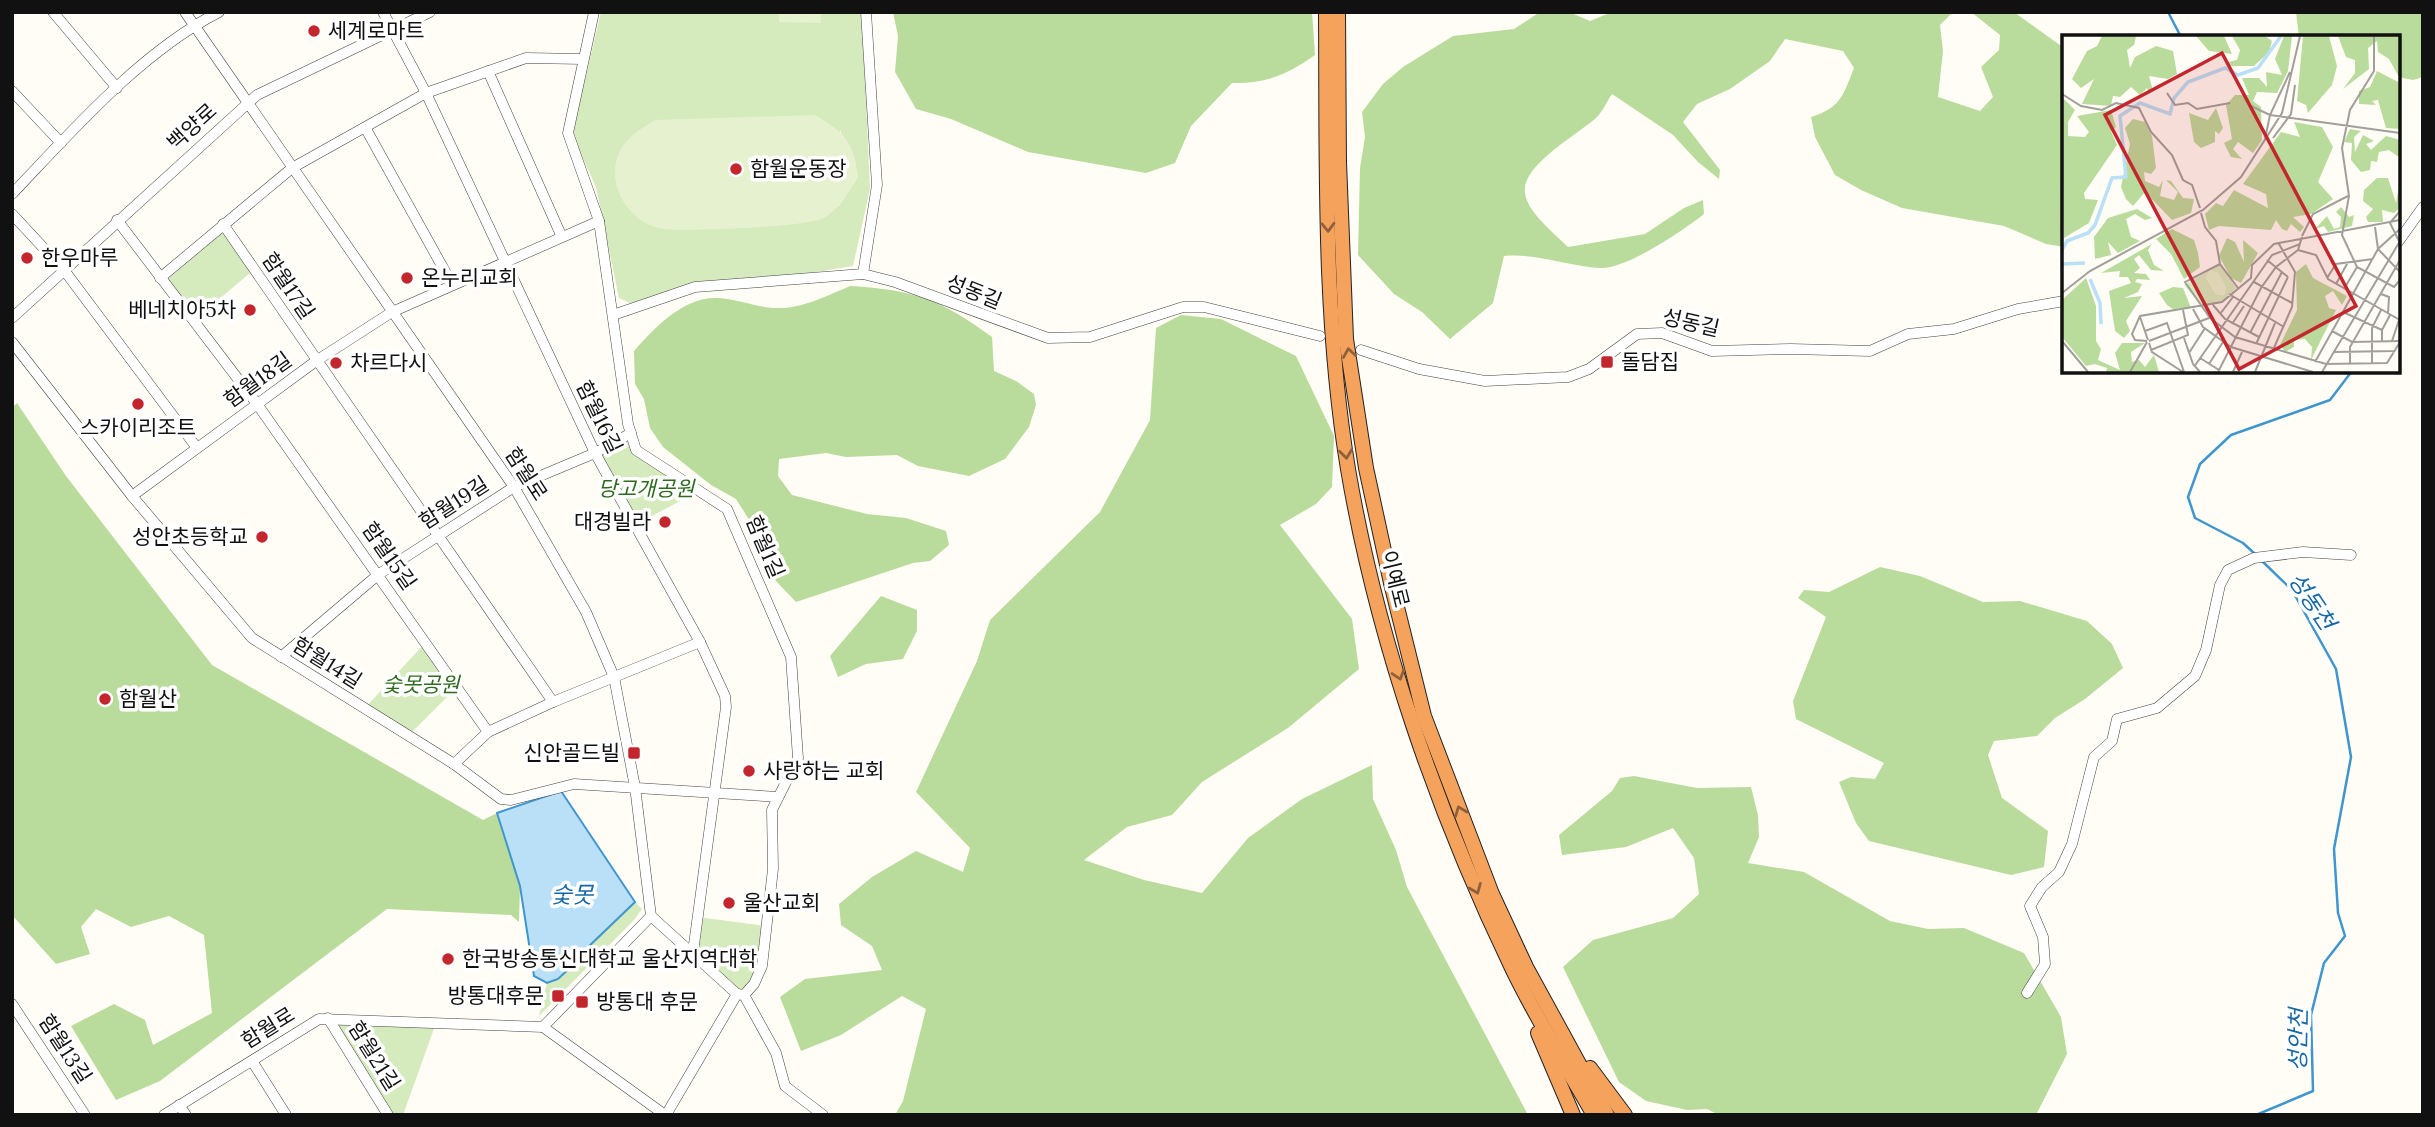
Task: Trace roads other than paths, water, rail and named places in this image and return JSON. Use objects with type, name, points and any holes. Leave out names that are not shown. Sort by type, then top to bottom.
[{"type":"highway","name":"이예로","points":[[1326,12],[1329,244],[1335,365],[1348,469],[1394,661],[1429,765],[1479,897],[1607,1115]]},
{"type":"highway","name":"이예로","points":[[1338,12],[1339,162],[1346,339],[1366,468],[1424,716],[1520,968],[1594,1115]]},
{"type":"highway","points":[[1520,968],[1573,1115]]},
{"type":"highway","points":[[1520,968],[1625,1115]]},
{"type":"street","points":[[54,12],[117,88]]},
{"type":"street","name":"함월로","points":[[185,12],[514,487],[586,612],[614,677],[635,787],[651,916]]},
{"type":"street","points":[[12,194],[117,88],[194,25],[219,12]]},
{"type":"street","name":"함월16길","points":[[383,12],[426,93],[594,453],[700,642],[725,696],[716,792],[693,952]]},
{"type":"street","name":"백양로","points":[[12,318],[257,95],[430,12]]},
{"type":"street","name":"함월1길","points":[[594,12],[568,133],[599,221],[631,433],[636,450],[727,509],[791,656],[799,758],[772,810],[773,869],[762,966],[754,984],[741,995],[666,1115]]},
{"type":"street","points":[[863,274],[877,185],[866,12]]},
{"type":"street","points":[[160,278],[292,168],[366,129],[426,93],[526,58],[583,59]]},
{"type":"street","points":[[488,71],[561,235]]},
{"type":"street","points":[[12,91],[61,143]]},
{"type":"street","points":[[366,129],[452,284]]},
{"type":"street","points":[[2400,239],[2423,207]]},
{"type":"street","points":[[12,214],[64,270],[197,448]]},
{"type":"street","name":"함월15길","points":[[117,220],[257,404],[488,732]]},
{"type":"street","name":"함월18길","points":[[132,496],[316,361],[392,312],[561,235],[599,221]]},
{"type":"street","name":"함월17길","points":[[223,224],[316,361],[440,534],[552,702]]},
{"type":"street","name":"성동길","points":[[612,315],[695,287],[863,274],[895,282],[1009,326],[1048,338],[1090,337],[1183,307],[1203,306],[1320,336]]},
{"type":"street","name":"성동길","points":[[1361,350],[1419,369],[1485,381],[1568,377],[1589,369],[1637,334],[1662,333],[1712,351],[1791,348],[1870,351],[1908,334],[1954,329],[2018,309],[2062,302]]},
{"type":"street","name":"함월14길","points":[[12,342],[132,496],[252,638],[454,764],[501,799],[511,800],[574,784],[778,797]]},
{"type":"street","name":"함월19길","points":[[281,657],[379,574],[440,534],[514,487],[594,453],[631,433]]},
{"type":"street","points":[[2027,993],[2045,964],[2043,937],[2030,906],[2042,887],[2059,872],[2072,844],[2094,757],[2112,741],[2117,719],[2157,708],[2195,677],[2206,650],[2220,585],[2228,570],[2258,557],[2303,552],[2351,555]]},
{"type":"street","points":[[454,764],[488,732],[552,702],[700,642]]},
{"type":"street","points":[[666,1115],[543,1027],[651,916],[741,995],[776,1053],[785,1086],[823,1115]]},
{"type":"street","name":"함월13길","points":[[12,1004],[85,1115]]},
{"type":"street","name":"함월21길","points":[[328,1018],[388,1115]]},
{"type":"street","name":"함월로","points":[[164,1115],[182,1110],[251,1061],[319,1019],[543,1027]]},
{"type":"street","points":[[251,1061],[286,1115]]},
{"type":"water","name":"숯못","points":[[561,791],[635,902],[585,950],[575,953],[571,959],[572,966],[558,979],[547,983],[534,976],[520,886],[497,813]]},
{"type":"waterway","name":"성동천","points":[[2168,12],[2180,35]]},
{"type":"waterway","name":"성동천","points":[[2255,554],[2243,543],[2195,518],[2188,497],[2200,464],[2231,435],[2330,400],[2350,373]]},
{"type":"waterway","name":"성동천","points":[[2256,1115],[2313,1091],[2311,1015],[2324,963],[2345,936],[2338,913],[2334,849],[2351,757],[2336,669],[2292,590],[2262,561]]},
{"type":"place","name":"세계로마트","points":[[314,31]]},
{"type":"place","name":"함월운동장","points":[[736,169]]},
{"type":"place","name":"한우마루","points":[[27,258]]},
{"type":"place","name":"온누리교회","points":[[407,278]]},
{"type":"place","name":"베네치아5차","points":[[250,310]]},
{"type":"place","name":"돌담집","points":[[1607,362]]},
{"type":"place","name":"차르다시","points":[[336,363]]},
{"type":"place","name":"스카이리조트","points":[[138,404]]},
{"type":"place","name":"대경빌라","points":[[665,522]]},
{"type":"place","name":"성안초등학교","points":[[262,537]]},
{"type":"place","name":"함월산","points":[[105,699]]},
{"type":"place","name":"신안골드빌","points":[[634,753]]},
{"type":"place","name":"사랑하는 교회","points":[[749,771]]},
{"type":"place","name":"울산교회","points":[[729,903]]},
{"type":"place","name":"한국방송통신대학교 울산지역대학","points":[[448,959]]},
{"type":"place","name":"방통대후문","points":[[558,996]]},
{"type":"place","name":"방통대 후문","points":[[582,1002]]},
{"type":"park label","name":"당고개공원","points":[[646,489]]},
{"type":"park label","name":"숯못공원","points":[[421,685]]},
{"type":"water label","name":"성안천","points":[[2298,1040]]}]
